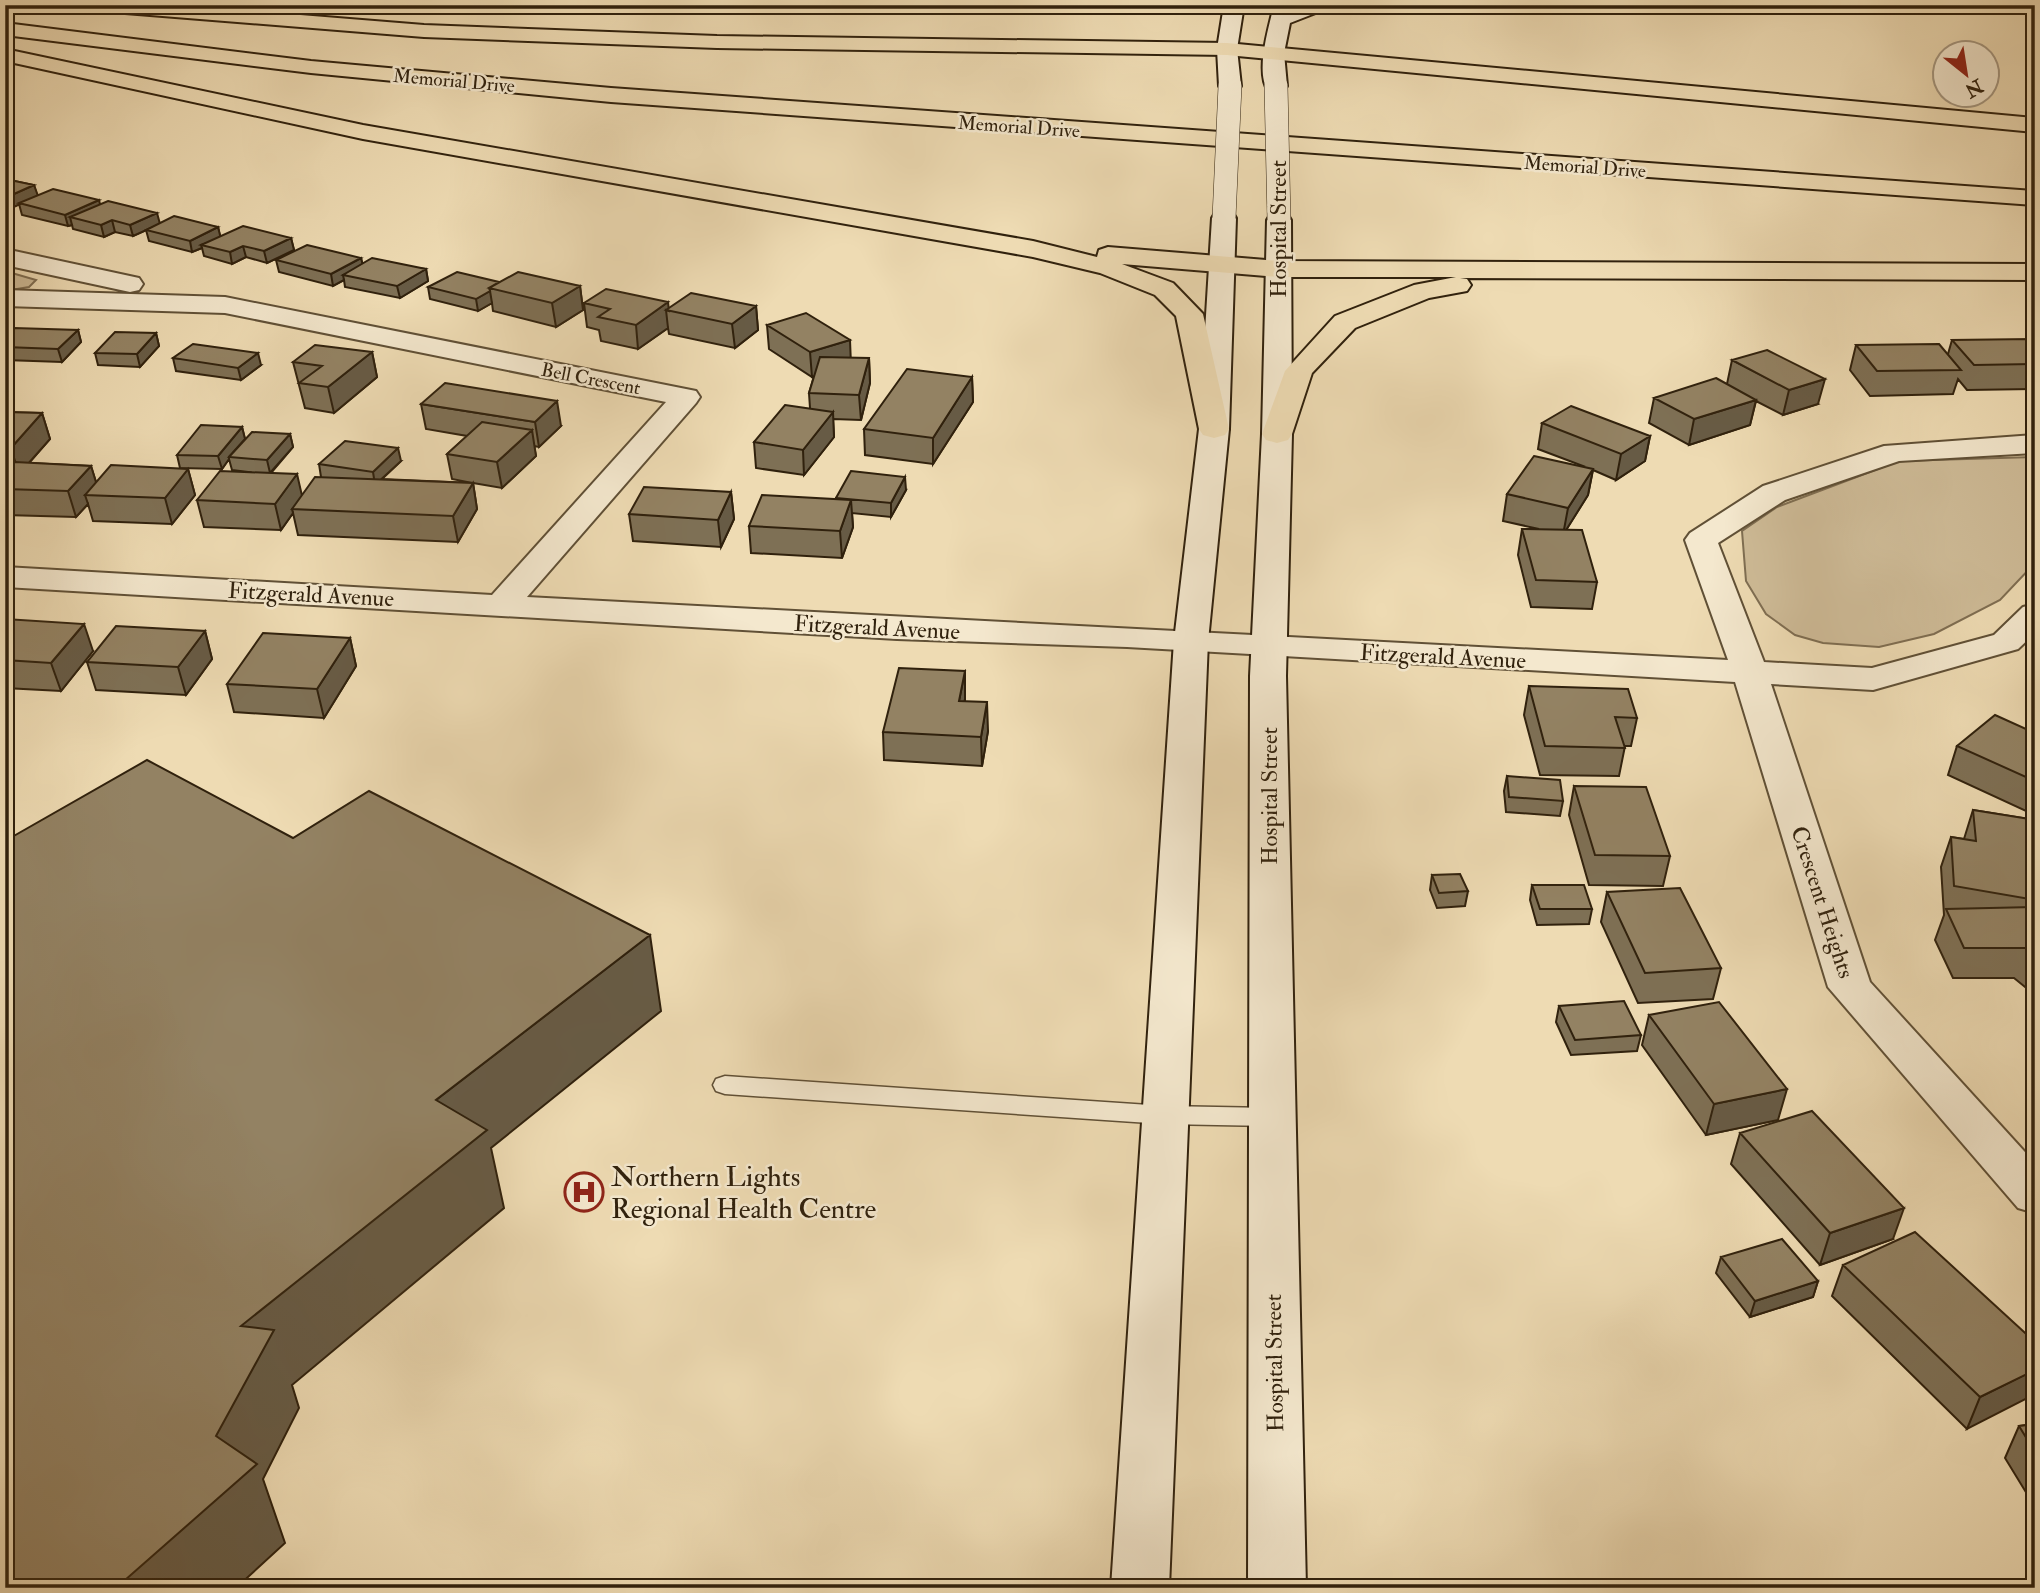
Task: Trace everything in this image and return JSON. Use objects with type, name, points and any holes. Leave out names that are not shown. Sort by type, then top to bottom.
[{"type":"highway","points":[[100,5],[424,31],[717,42],[1227,49],[2035,125]]},
{"type":"highway","name":"Memorial Drive","points":[[5,9],[331,49],[671,82],[1785,158]]},
{"type":"highway","name":"Memorial Drive","points":[[5,29],[311,67],[611,95],[2035,198]]},
{"type":"highway","points":[[5,55],[363,132],[1033,248],[1109,268],[1164,289],[1189,314],[1214,429]]},
{"type":"highway","points":[[1033,248],[1279,269],[2035,272]]},
{"type":"highway","points":[[1277,434],[1299,371],[1345,322],[1423,292],[1534,272]]},
{"type":"main road","points":[[1140,1588],[1191,641],[1214,429],[1230,86],[1227,49],[1234,5]]},
{"type":"main road","points":[[1282,13],[1318,5]]},
{"type":"main road","name":"Hospital Street","points":[[1277,1588],[1270,1117],[1268,647],[1277,434],[1279,269],[1274,53],[1282,13]]},
{"type":"main road","name":"Bell Crescent","points":[[5,257],[225,305],[686,397],[502,605]]},
{"type":"main road","name":"Bell Crescent","points":[[5,298],[225,305]]},
{"type":"main road","name":"Crescent Heights","points":[[2035,444],[1895,452],[1774,493],[1701,540],[1750,673],[1850,987],[2035,1195]]},
{"type":"main road","name":"Fitzgerald Avenue","points":[[5,577],[897,629],[1191,641],[1750,673]]},
{"type":"main road","points":[[1750,673],[1873,679],[2006,642],[2035,614]]},
{"type":"lane","points":[[725,1085],[1164,1115],[1270,1117]]},
{"type":"shaded area","points":[[5,271],[36,280],[29,287],[5,291]]},
{"type":"shaded area","points":[[2035,457],[2035,563],[2000,600],[1934,634],[1879,647],[1823,643],[1795,635],[1766,614],[1746,581],[1742,531],[1777,507],[1899,461]]},
{"type":"building","points":[[5,179],[34,185],[5,198]]},
{"type":"building","points":[[53,189],[99,200],[65,215],[19,203]]},
{"type":"building","points":[[108,201],[157,213],[130,225],[112,220],[101,225],[70,217]]},
{"type":"building","points":[[174,216],[218,227],[190,241],[146,230]]},
{"type":"building","points":[[243,226],[291,238],[264,251],[243,246],[230,252],[201,245]]},
{"type":"building","points":[[307,245],[361,258],[331,274],[276,260]]},
{"type":"building","points":[[372,258],[426,269],[397,286],[343,275]]},
{"type":"building","points":[[457,272],[499,282],[476,299],[428,287]]},
{"type":"building","points":[[518,272],[580,286],[552,303],[489,288]]},
{"type":"building","points":[[606,289],[668,302],[636,325],[598,317],[610,309],[584,303]]},
{"type":"building","points":[[691,293],[756,306],[732,324],[666,310]]},
{"type":"building","points":[[806,313],[850,340],[810,352],[767,325]]},
{"type":"building","points":[[14,328],[78,330],[58,349],[5,347],[5,336]]},
{"type":"building","points":[[115,332],[156,333],[137,354],[95,353]]},
{"type":"building","points":[[1952,340],[2035,341],[2035,364],[1974,365]]},
{"type":"building","points":[[193,344],[258,353],[238,368],[173,358]]},
{"type":"building","points":[[1939,344],[1961,370],[1877,371],[1856,345]]},
{"type":"building","points":[[315,345],[372,352],[328,387],[299,383],[322,366],[293,362]]},
{"type":"building","points":[[1767,350],[1825,379],[1789,390],[1732,360]]},
{"type":"building","points":[[820,357],[869,358],[859,395],[809,393]]},
{"type":"building","points":[[907,369],[972,377],[933,438],[864,429]]},
{"type":"building","points":[[1716,378],[1756,400],[1694,419],[1654,398]]},
{"type":"building","points":[[445,383],[557,401],[535,422],[421,404]]},
{"type":"building","points":[[785,405],[833,412],[803,450],[754,442]]},
{"type":"building","points":[[1571,406],[1650,436],[1621,454],[1542,423]]},
{"type":"building","points":[[5,412],[42,413],[11,448],[5,448]]},
{"type":"building","points":[[482,422],[532,430],[497,462],[447,454]]},
{"type":"building","points":[[201,425],[242,427],[218,456],[177,455]]},
{"type":"building","points":[[252,432],[290,434],[267,460],[229,457]]},
{"type":"building","points":[[345,441],[398,448],[373,472],[319,464]]},
{"type":"building","points":[[1534,456],[1593,469],[1568,508],[1507,494]]},
{"type":"building","points":[[15,462],[91,466],[68,491],[5,489],[5,472]]},
{"type":"building","points":[[111,465],[188,469],[165,498],[85,495]]},
{"type":"building","points":[[220,471],[297,474],[275,504],[197,500]]},
{"type":"building","points":[[851,471],[905,477],[891,503],[836,498]]},
{"type":"building","points":[[315,477],[473,483],[453,516],[292,509]]},
{"type":"building","points":[[644,487],[731,492],[718,520],[629,514]]},
{"type":"building","points":[[762,495],[851,500],[840,531],[749,526]]},
{"type":"building","points":[[1522,529],[1582,530],[1597,582],[1536,580]]},
{"type":"building","points":[[5,619],[84,624],[51,663],[5,660]]},
{"type":"building","points":[[116,626],[205,631],[178,667],[87,662]]},
{"type":"building","points":[[263,633],[350,638],[317,689],[227,684]]},
{"type":"building","points":[[899,668],[965,671],[959,701],[987,702],[981,737],[883,732]]},
{"type":"building","points":[[1529,686],[1628,689],[1637,718],[1615,717],[1625,748],[1545,746]]},
{"type":"building","points":[[1995,715],[2035,733],[2035,781],[1957,746]]},
{"type":"building","points":[[147,760],[293,838],[369,791],[650,935],[436,1100],[487,1130],[241,1326],[274,1330],[216,1436],[257,1464],[116,1588],[5,1588],[5,841]]},
{"type":"building","points":[[1507,776],[1560,780],[1563,801],[1509,797]]},
{"type":"building","points":[[1574,786],[1646,787],[1670,856],[1595,855]]},
{"type":"building","points":[[1973,810],[2035,820],[2035,900],[1954,886],[1951,837],[1976,841]]},
{"type":"building","points":[[1460,874],[1468,891],[1439,893],[1432,875]]},
{"type":"building","points":[[1532,885],[1584,885],[1592,909],[1540,909]]},
{"type":"building","points":[[1680,888],[1721,968],[1645,973],[1607,892]]},
{"type":"building","points":[[2035,907],[2035,955],[2025,948],[1964,948],[1946,909]]},
{"type":"building","points":[[1624,1001],[1641,1035],[1575,1040],[1559,1006]]},
{"type":"building","points":[[1719,1002],[1787,1089],[1714,1104],[1649,1015]]},
{"type":"building","points":[[1812,1111],[1904,1208],[1830,1233],[1740,1133]]},
{"type":"building","points":[[1915,1232],[2035,1342],[2035,1370],[1980,1397],[1843,1265]]},
{"type":"building","points":[[1782,1239],[1818,1281],[1755,1301],[1721,1257]]},
{"type":"building","points":[[2035,1424],[2035,1452],[2019,1426]]},
{"type":"place","name":"Northern Lights Regional Health Centre","points":[[584,1192]]}]
